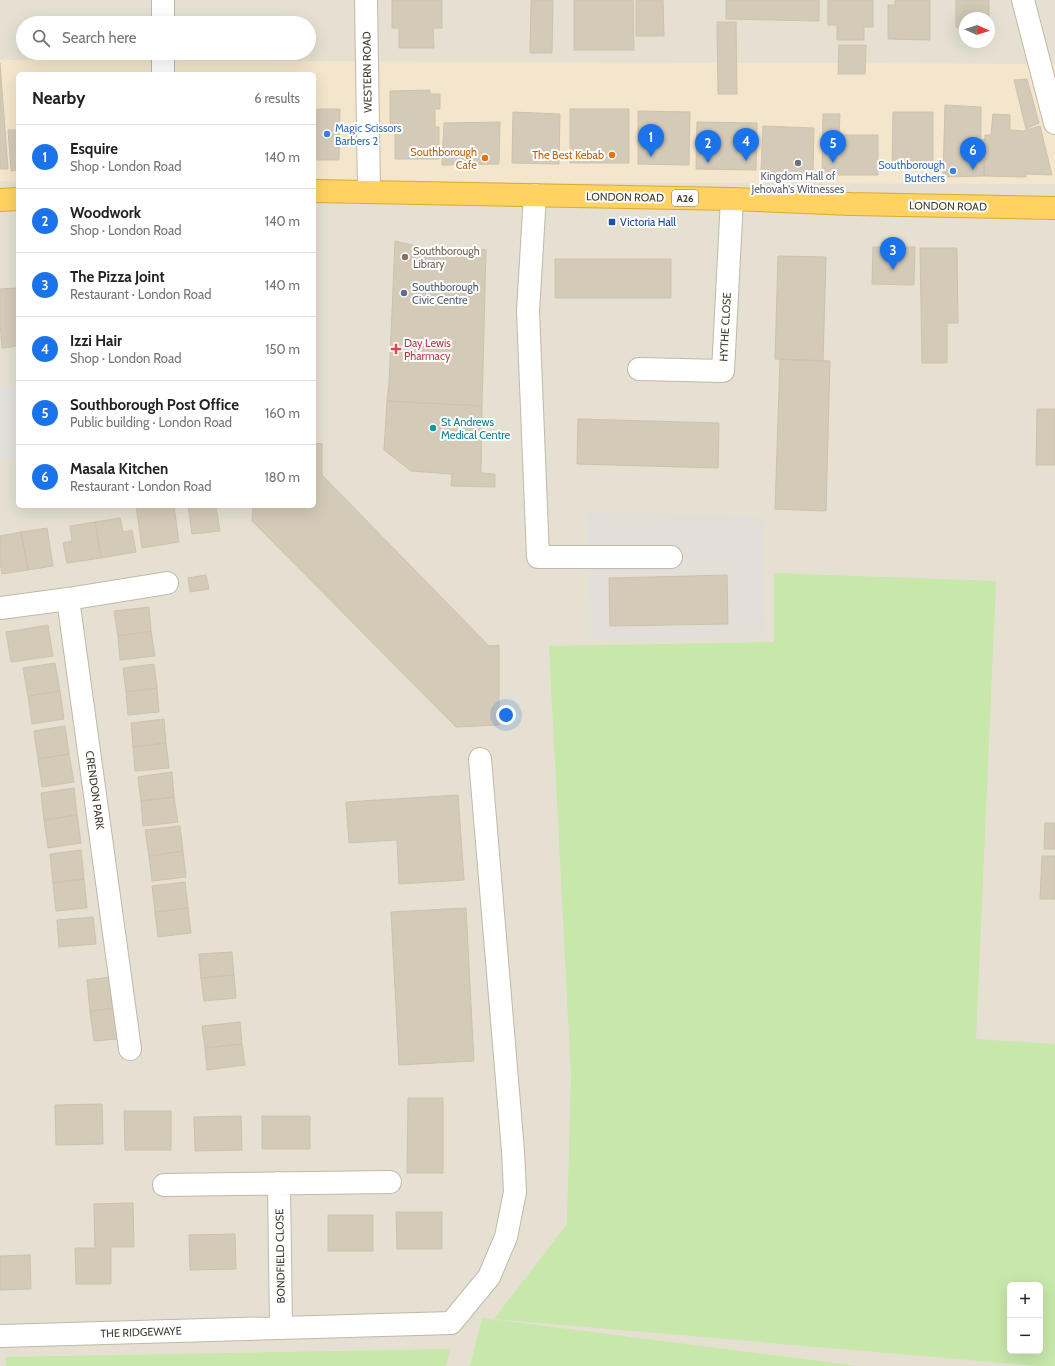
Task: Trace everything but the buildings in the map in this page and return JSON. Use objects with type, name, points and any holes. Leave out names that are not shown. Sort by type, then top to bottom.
[{"type":"highway","name":"LONDON ROAD","points":[[316,191],[732,199],[851,204],[1055,208]]},
{"type":"highway","points":[[0,200],[16,199]]},
{"type":"street","points":[[163,0],[163,16]]},
{"type":"street","name":"WESTERN ROAD","points":[[366,0],[369,192]]},
{"type":"street","points":[[1023,0],[1055,123]]},
{"type":"street","points":[[163,60],[163,72]]},
{"type":"street","points":[[535,195],[528,311],[538,557],[671,556]]},
{"type":"street","name":"HYTHE CLOSE","points":[[639,369],[723,371],[732,199]]},
{"type":"street","points":[[0,608],[167,583]]},
{"type":"street","name":"CRENDON PARK","points":[[68,599],[130,1049]]},
{"type":"street","name":"THE RIDGEWAYE","points":[[0,1336],[451,1323],[489,1277],[506,1237],[515,1192],[480,759]]},
{"type":"street","points":[[164,1185],[390,1182]]},
{"type":"street","name":"BONDFIELD CLOSE","points":[[279,1183],[281,1328]]},
{"type":"shaded area","points":[[0,0],[1055,0],[1055,1366],[0,1366]]},
{"type":"shaded area","points":[[0,60],[1055,64],[1055,184],[316,182],[316,72],[16,72],[16,182],[0,181]]},
{"type":"shaded area","points":[[16,386],[16,459],[0,459],[0,387]]},
{"type":"shaded area","points":[[587,512],[764,517],[765,638],[590,640]]},
{"type":"green space","points":[[774,573],[996,581],[976,1039],[1055,1044],[1055,1366],[1037,1366],[494,1319],[567,1224],[571,1075],[549,646],[774,642]]},
{"type":"green space","points":[[482,1318],[857,1366],[470,1366]]},
{"type":"green space","points":[[450,1349],[446,1366],[6,1366],[5,1357]]},
{"type":"place","name":"Magic Scissors Barbers 2","points":[[327,134]]},
{"type":"place","name":"The Best Kebab","points":[[612,155]]},
{"type":"place","name":"Esquire","points":[[651,157]]},
{"type":"place","name":"Southborough Cafe","points":[[485,158]]},
{"type":"place","name":"Izzi Hair","points":[[746,161]]},
{"type":"place","name":"Woodwork","points":[[708,163]]},
{"type":"place","name":"Kingdom Hall of Jehovah's Witnesses","points":[[798,163]]},
{"type":"place","name":"Southborough Post Office","points":[[833,163]]},
{"type":"place","name":"Masala Kitchen","points":[[973,170]]},
{"type":"place","name":"Southborough Butchers","points":[[953,171]]},
{"type":"place","name":"Victoria Hall","points":[[612,222]]},
{"type":"place","name":"Southborough Library","points":[[405,257]]},
{"type":"place","name":"The Pizza Joint","points":[[893,270]]},
{"type":"place","name":"Southborough Civic Centre","points":[[404,293]]},
{"type":"place","name":"Day Lewis Pharmacy","points":[[396,349]]},
{"type":"place","name":"St Andrews Medical Centre","points":[[433,428]]}]
